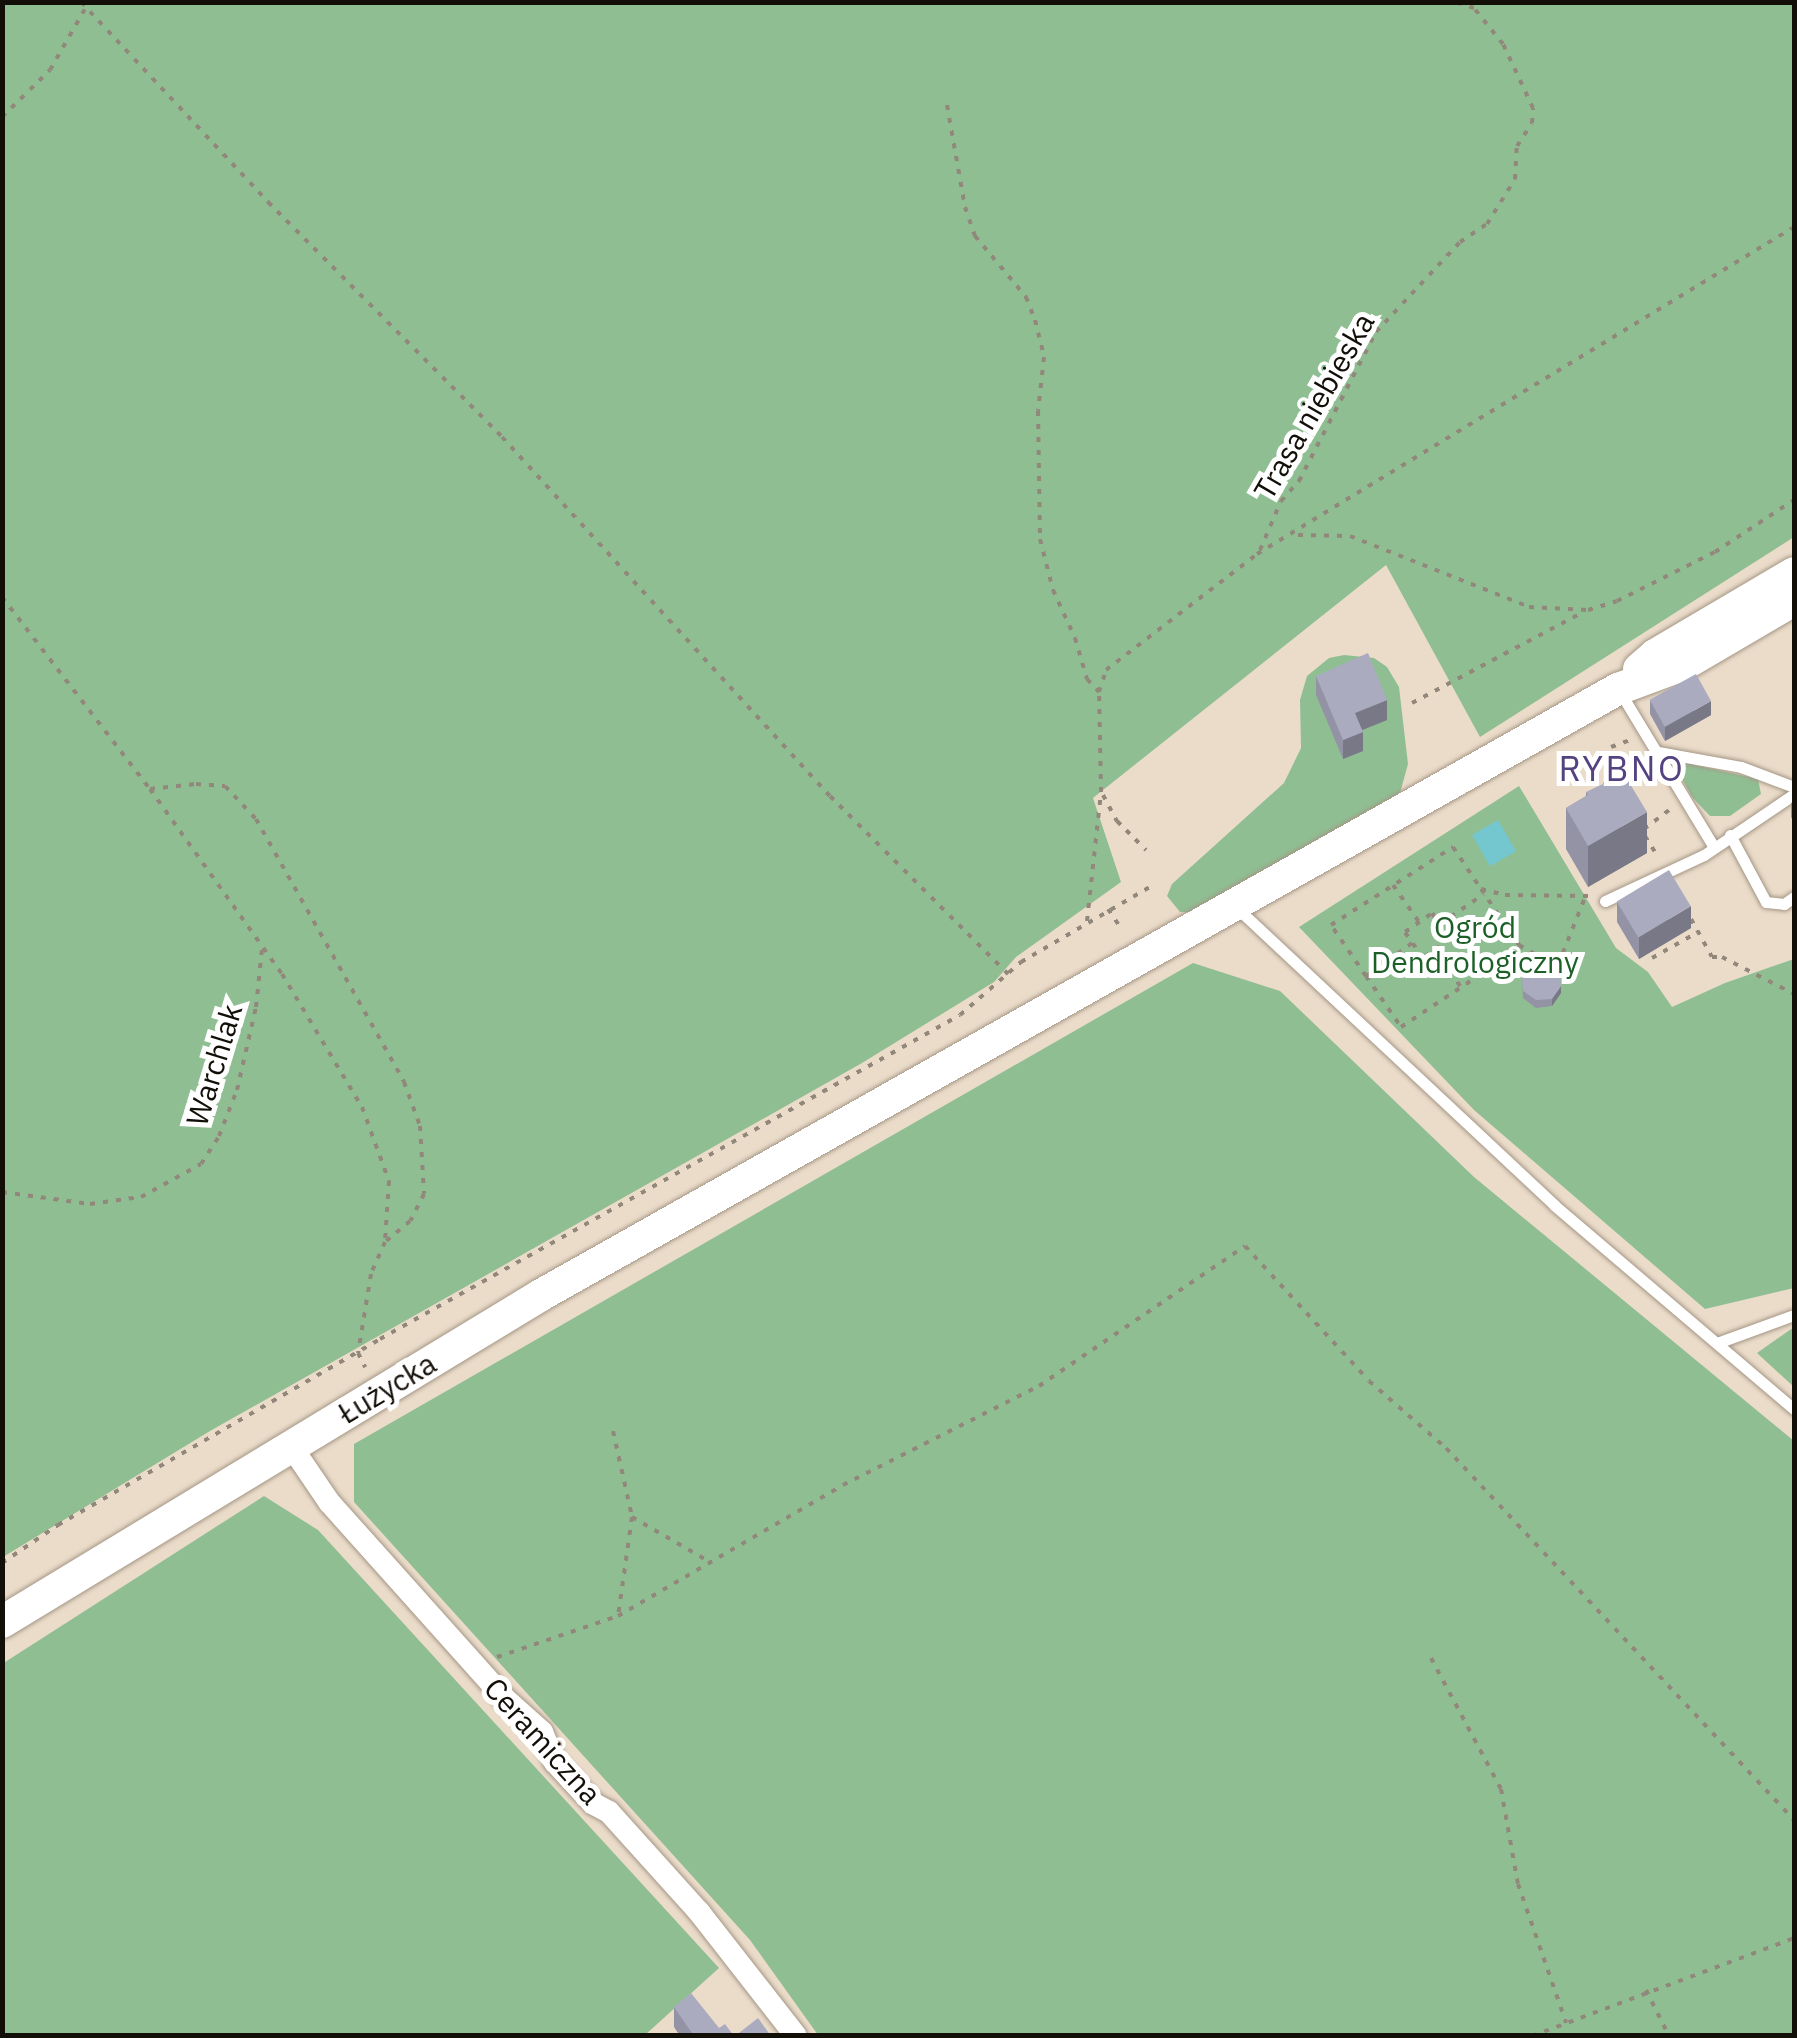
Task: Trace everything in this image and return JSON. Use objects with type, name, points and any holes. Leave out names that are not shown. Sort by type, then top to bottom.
[{"type":"main road","points":[[1618,689],[1655,655],[1794,574]]},
{"type":"main road","points":[[1618,689],[1683,665],[1794,600]]},
{"type":"main road","name":"Łużycka","points":[[2,1622],[541,1295],[1618,689]]},
{"type":"street","name":"Ceramiczna","points":[[291,1446],[329,1502],[474,1664],[542,1732],[555,1762],[594,1804],[609,1812],[698,1912],[796,2036]]},
{"type":"lane","points":[[1618,689],[1714,848]]},
{"type":"lane","points":[[1658,752],[1741,767],[1794,790]]},
{"type":"lane","points":[[1605,901],[1668,874],[1714,848],[1794,790]]},
{"type":"lane","points":[[1730,835],[1766,902],[1784,904],[1794,897]]},
{"type":"lane","points":[[1234,906],[1554,1205],[1794,1409]]},
{"type":"lane","points":[[1717,1343],[1794,1315]]},
{"type":"path","name":"Trasa niebieska","points":[[1257,554],[1268,541],[1281,501],[1299,480],[1376,332],[1460,242],[1487,224],[1504,204],[1515,179],[1517,146],[1532,122],[1533,108],[1503,44],[1474,8],[1455,2]]},
{"type":"path","points":[[2,117],[50,70],[85,4],[268,202],[502,437],[830,796],[1008,974]]},
{"type":"path","points":[[947,104],[965,207],[975,236],[1026,297],[1036,320],[1044,358],[1038,411],[1040,539],[1052,590],[1075,638],[1087,680],[1099,692]]},
{"type":"path","points":[[1087,921],[1101,792],[1099,692],[1106,670],[1154,629],[1257,554],[1294,536],[1794,227]]},
{"type":"path","points":[[1412,704],[1588,610],[1617,601],[1715,552],[1794,500]]},
{"type":"path","points":[[1294,536],[1350,536],[1529,607],[1588,610]]},
{"type":"path","points":[[2,597],[150,789],[262,946],[362,1107],[382,1152],[389,1180],[385,1242],[371,1274],[358,1353],[381,1392]]},
{"type":"path","points":[[1607,793],[1609,748],[1636,737]]},
{"type":"path","points":[[150,789],[196,784],[225,786],[256,819],[404,1082],[420,1126],[424,1194],[410,1221],[385,1242]]},
{"type":"path","points":[[1101,792],[1117,821],[1146,850]]},
{"type":"path","points":[[1636,834],[1686,798]]},
{"type":"path","points":[[1636,821],[1668,874]]},
{"type":"path","points":[[1523,948],[1401,1026],[1330,925],[1453,846],[1523,948],[1557,966]]},
{"type":"path","points":[[1393,885],[1419,922]]},
{"type":"path","points":[[2,1563],[58,1525],[358,1353],[960,1015],[1008,974],[1108,908],[1150,887]]},
{"type":"path","points":[[1440,924],[1483,892],[1587,894],[1605,901]]},
{"type":"path","points":[[1553,974],[1587,894]]},
{"type":"path","points":[[1108,908],[1122,930]]},
{"type":"path","points":[[1688,912],[1712,956],[1722,957],[1794,994]]},
{"type":"path","points":[[1432,913],[1440,924],[1450,939],[1423,958],[1405,932],[1432,913]]},
{"type":"path","points":[[1652,958],[1698,932]]},
{"type":"path","points":[[1366,976],[1412,942]]},
{"type":"path","name":"Warchlak","points":[[2,1192],[90,1204],[141,1197],[202,1164],[219,1136],[237,1090],[256,1007],[262,946]]},
{"type":"path","points":[[1436,949],[1462,989]]},
{"type":"path","points":[[474,1664],[618,1616],[843,1486],[1039,1386],[1245,1246],[1369,1381],[1446,1448],[1794,1820]]},
{"type":"path","points":[[613,1431],[632,1517],[618,1616]]},
{"type":"path","points":[[632,1517],[710,1562]]},
{"type":"path","points":[[1431,1658],[1502,1789],[1518,1884],[1566,2024]]},
{"type":"path","points":[[1532,2036],[1646,1990],[1794,1938]]},
{"type":"path","points":[[1646,1990],[1669,2036]]},
{"type":"green space","points":[[2,3],[1794,3],[1794,537],[1480,737],[1386,565],[1093,798],[1121,882],[1016,957],[994,982],[862,1063],[210,1431],[3,1557]]},
{"type":"green space","points":[[1329,658],[1374,658],[1387,667],[1399,687],[1408,764],[1400,793],[1193,912],[1180,912],[1167,896],[1172,884],[1284,783],[1301,748],[1300,700],[1307,676]]},
{"type":"green space","points":[[1672,760],[1758,779],[1761,794],[1730,816],[1710,816],[1692,797]]},
{"type":"green space","name":"Ogród Dendrologiczny","points":[[1519,786],[1616,948],[1648,972],[1672,1007],[1794,959],[1794,1288],[1705,1309],[1474,1110],[1299,927]]},
{"type":"green space","points":[[1193,963],[1280,991],[1474,1177],[1794,1441],[1794,2035],[818,2035],[750,1940],[354,1502],[354,1444]]},
{"type":"green space","points":[[1794,1327],[1794,1387],[1757,1353]]},
{"type":"green space","points":[[264,1496],[318,1530],[719,1968],[645,2035],[3,2035],[2,1664]]},
{"type":"water","points":[[1498,820],[1516,851],[1490,866],[1472,835]]},
{"type":"building","points":[[1368,653],[1387,700],[1355,713],[1363,732],[1343,740],[1316,676]]},
{"type":"building","points":[[1696,674],[1711,701],[1665,727],[1650,700]]},
{"type":"building","points":[[1624,774],[1647,812],[1588,846],[1566,808],[1588,795],[1586,792]]},
{"type":"building","points":[[1669,870],[1691,906],[1638,937],[1617,901]]},
{"type":"building","points":[[1547,961],[1559,970],[1561,986],[1552,999],[1536,1000],[1523,991],[1522,976],[1531,963]]},
{"type":"building","points":[[691,1993],[719,2028],[725,2024],[734,2036],[694,2036],[674,2007]]},
{"type":"building","points":[[758,2018],[771,2036],[735,2036]]},
{"type":"district","name":"RYBNO","points":[[1622,768]]}]
